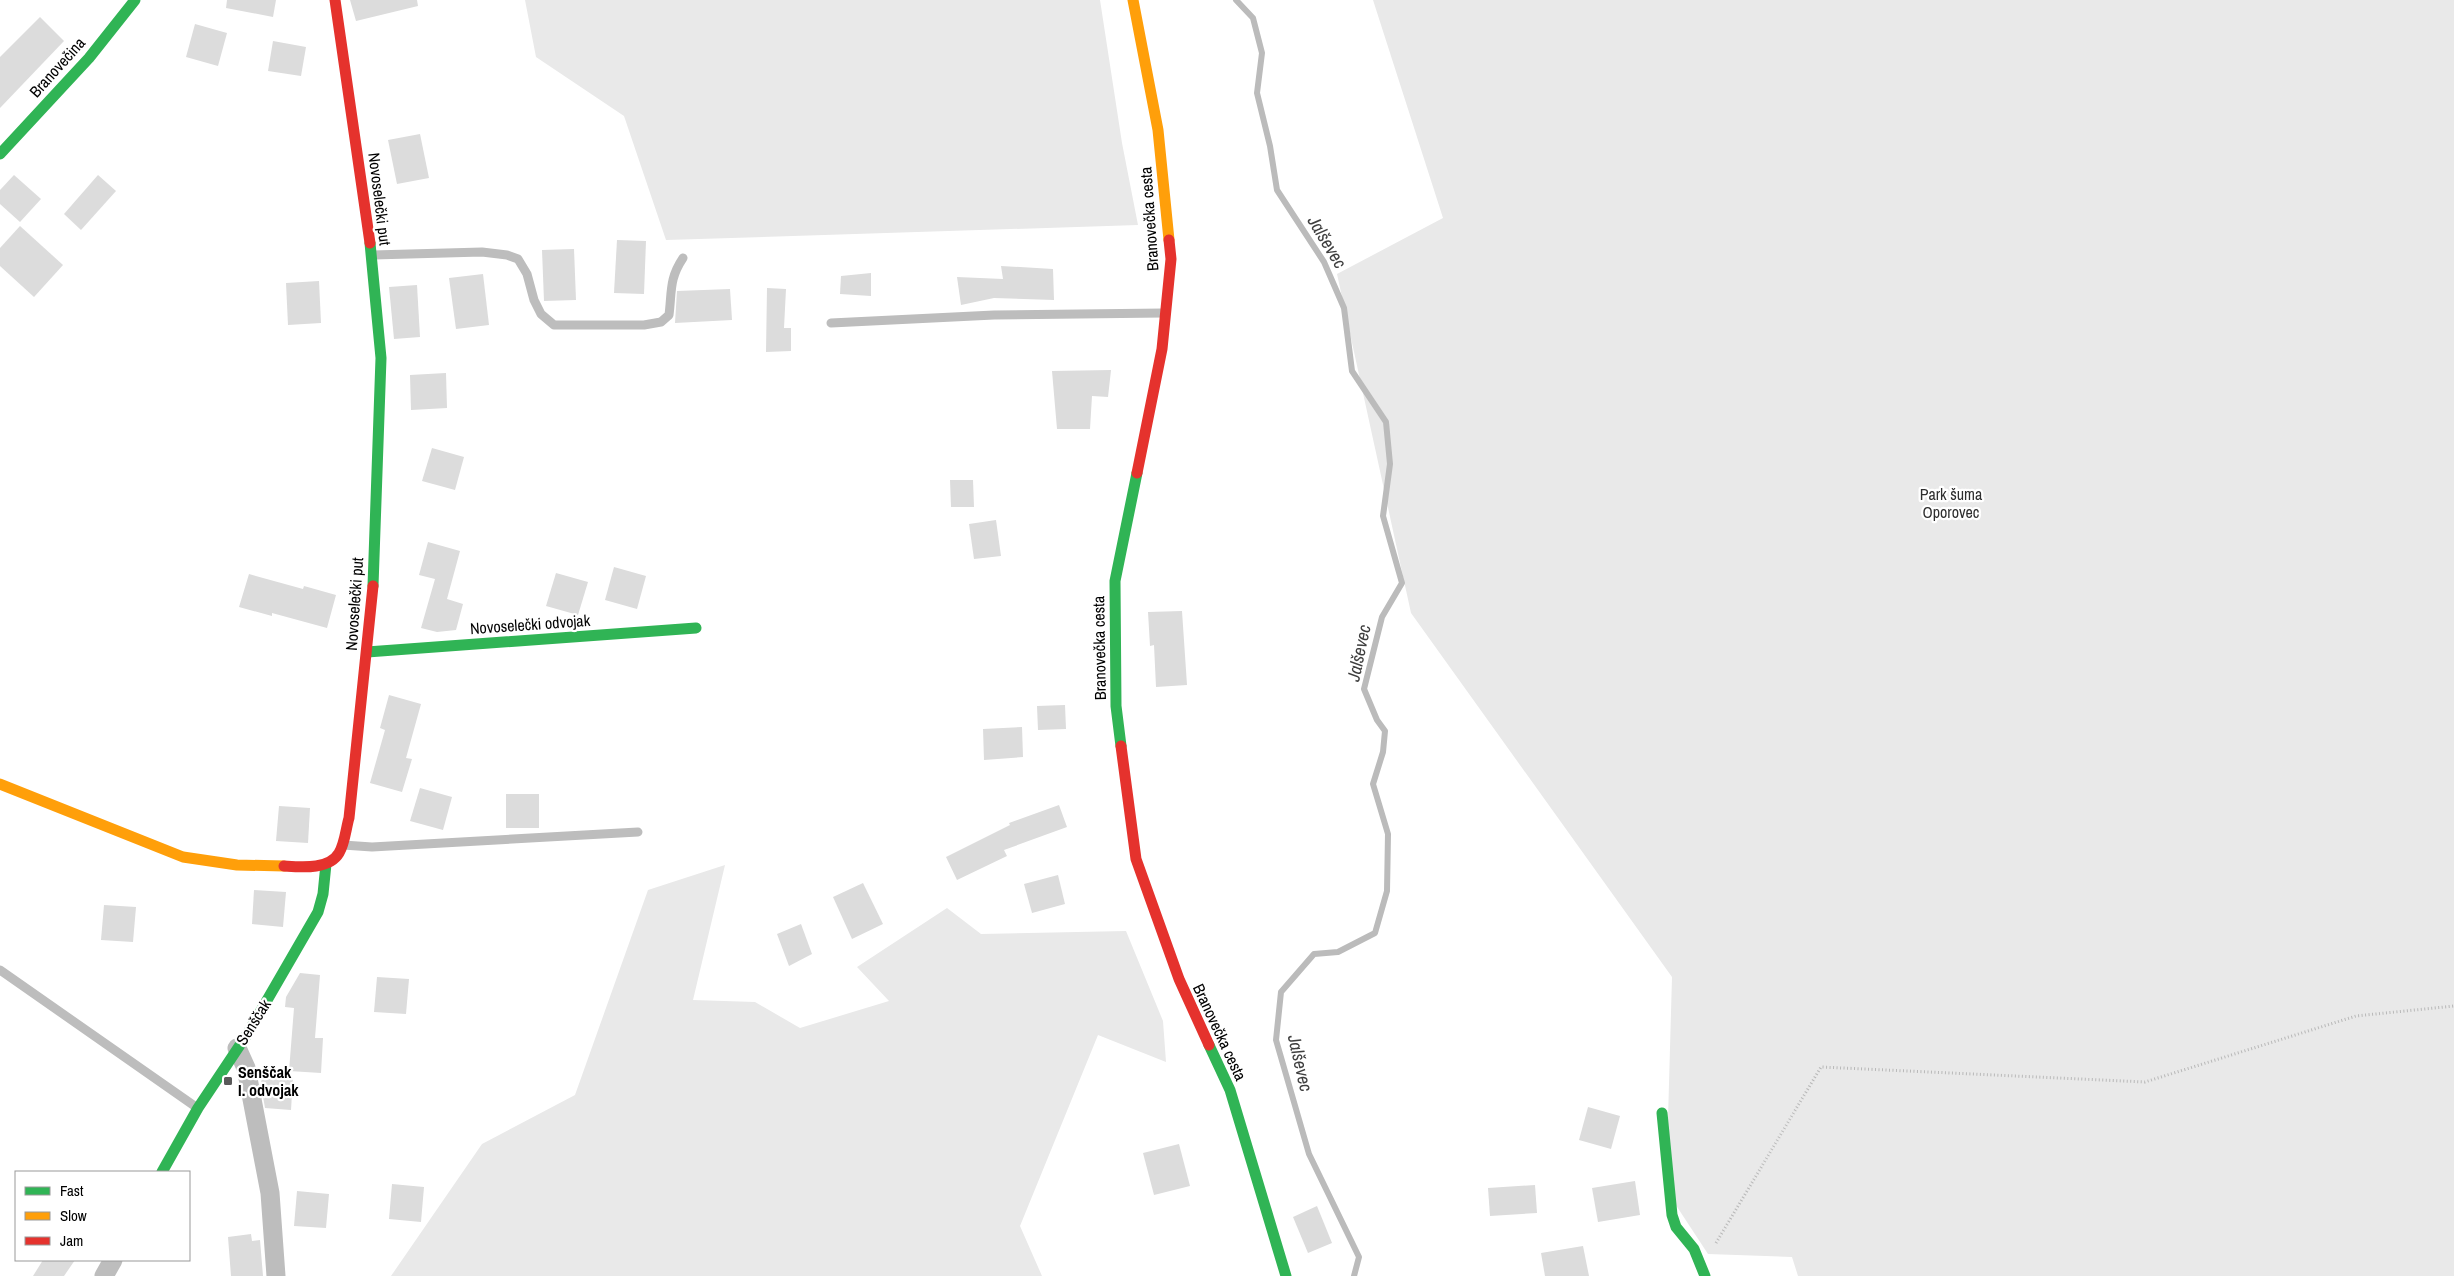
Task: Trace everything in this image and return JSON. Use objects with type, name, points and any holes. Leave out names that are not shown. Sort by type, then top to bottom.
[{"type":"street","name":"Branovečina","points":[[0,154],[89,58],[135,0]]},
{"type":"street","name":"Novoselečki put","points":[[326,864],[339,853],[342,845],[349,818],[357,753],[373,589],[381,358],[366,205],[334,0]]},
{"type":"street","name":"Branovečka cesta","points":[[1133,0],[1158,130],[1171,259],[1162,349],[1115,581],[1116,706],[1136,859],[1179,979],[1230,1090],[1286,1276]]},
{"type":"street","name":"Novoselečki odvojak","points":[[367,652],[696,628]]},
{"type":"street","points":[[0,784],[183,857],[237,865],[283,867],[326,864]]},
{"type":"street","name":"Senščak","points":[[163,1171],[198,1108],[236,1048],[248,1033],[318,912],[324,894],[326,864]]},
{"type":"street","points":[[236,1048],[246,1068],[270,1193],[276,1276]]},
{"type":"street","points":[[1662,1113],[1672,1215],[1676,1227],[1694,1249],[1703,1272]]},
{"type":"street","points":[[104,1276],[112,1261]]},
{"type":"lane","points":[[371,255],[482,252],[507,255],[518,259],[527,274],[534,300],[541,314],[554,325],[644,325],[661,322],[669,315],[670,287],[674,272],[683,258]]},
{"type":"lane","points":[[831,323],[1051,313],[1165,313]]},
{"type":"lane","points":[[342,845],[372,847],[638,832]]},
{"type":"lane","points":[[0,970],[198,1108]]},
{"type":"path","points":[[1703,1272],[1821,1067],[2145,1082],[2356,1016],[2454,1006]]},
{"type":"green space","points":[[525,0],[1100,0],[1122,143],[1138,225],[666,240],[624,116],[536,57]]},
{"type":"green space","name":"Park šuma Oporovec","points":[[1373,0],[2454,0],[2454,1276],[1798,1276],[1792,1257],[1708,1254],[1666,1190],[1672,977],[1411,613],[1337,274],[1443,218]]},
{"type":"green space","points":[[725,865],[693,1000],[755,1002],[800,1028],[889,1001],[857,967],[947,908],[981,934],[1126,931],[1163,1021],[1166,1062],[1098,1035],[1020,1226],[1042,1276],[391,1276],[482,1144],[575,1095],[648,890]]},
{"type":"building","points":[[227,0],[276,0],[273,17],[226,8]]},
{"type":"building","points":[[350,0],[417,0],[418,6],[356,21]]},
{"type":"building","points":[[40,17],[64,41],[0,108],[0,57]]},
{"type":"building","points":[[195,24],[227,33],[218,66],[186,57]]},
{"type":"building","points":[[273,41],[306,47],[301,76],[268,71]]},
{"type":"building","points":[[420,134],[429,178],[397,184],[388,140]]},
{"type":"building","points":[[14,175],[41,199],[20,222],[0,204],[0,190]]},
{"type":"building","points":[[98,175],[116,191],[81,230],[64,214]]},
{"type":"building","points":[[20,226],[63,265],[34,297],[0,266],[0,248]]},
{"type":"building","points":[[617,240],[646,241],[644,294],[614,293]]},
{"type":"building","points":[[574,249],[576,300],[544,301],[542,250]]},
{"type":"building","points":[[1001,266],[1053,269],[1054,300],[994,298],[961,305],[957,277],[1003,279]]},
{"type":"building","points":[[871,273],[871,296],[840,294],[841,276]]},
{"type":"building","points":[[483,274],[489,325],[456,329],[449,278]]},
{"type":"building","points":[[319,281],[321,323],[288,325],[286,283]]},
{"type":"building","points":[[417,285],[420,337],[394,339],[389,287]]},
{"type":"building","points":[[767,288],[786,289],[784,328],[791,328],[791,351],[766,352]]},
{"type":"building","points":[[730,289],[732,320],[675,323],[677,291]]},
{"type":"building","points":[[1111,370],[1108,397],[1092,396],[1090,429],[1057,429],[1052,371]]},
{"type":"building","points":[[446,373],[447,408],[411,410],[410,375]]},
{"type":"building","points":[[432,448],[464,457],[455,490],[422,481]]},
{"type":"building","points":[[950,480],[973,480],[974,507],[951,507]]},
{"type":"building","points":[[996,520],[1001,556],[974,559],[969,524]]},
{"type":"building","points":[[428,542],[460,551],[447,599],[463,604],[456,630],[437,632],[421,628],[435,579],[419,575]]},
{"type":"building","points":[[614,567],[646,576],[637,609],[605,600]]},
{"type":"building","points":[[556,573],[588,582],[578,615],[546,606]]},
{"type":"building","points":[[249,574],[303,589],[304,586],[336,595],[327,628],[272,613],[272,616],[239,607]]},
{"type":"building","points":[[1182,611],[1187,685],[1156,687],[1154,645],[1150,646],[1148,612]]},
{"type":"building","points":[[389,695],[421,704],[406,758],[412,759],[402,792],[370,783],[385,730],[380,728]]},
{"type":"building","points":[[1065,705],[1066,729],[1038,730],[1037,706]]},
{"type":"building","points":[[1022,727],[1023,757],[984,760],[983,729]]},
{"type":"building","points":[[420,788],[452,797],[443,830],[410,821]]},
{"type":"building","points":[[506,794],[539,794],[539,828],[506,828]]},
{"type":"building","points":[[1059,805],[1067,827],[1004,850],[1007,856],[957,880],[946,857],[1010,825],[1009,823]]},
{"type":"building","points":[[279,806],[310,808],[308,843],[276,841]]},
{"type":"building","points":[[1058,875],[1065,904],[1032,913],[1024,884]]},
{"type":"building","points":[[863,883],[883,924],[852,939],[833,897]]},
{"type":"building","points":[[254,890],[286,892],[283,927],[252,924]]},
{"type":"building","points":[[104,905],[136,907],[133,942],[101,940]]},
{"type":"building","points":[[801,924],[812,954],[789,966],[777,934]]},
{"type":"building","points":[[300,973],[320,975],[315,1038],[323,1038],[321,1073],[289,1071],[294,1008],[285,1007],[286,997]]},
{"type":"building","points":[[377,977],[409,979],[406,1014],[374,1012]]},
{"type":"building","points":[[262,1073],[293,1076],[291,1110],[265,1108],[261,1085]]},
{"type":"building","points":[[1588,1107],[1620,1116],[1611,1149],[1579,1140]]},
{"type":"building","points":[[1179,1144],[1190,1186],[1154,1195],[1143,1153]]},
{"type":"building","points":[[1635,1181],[1640,1215],[1598,1222],[1592,1188]]},
{"type":"building","points":[[392,1184],[424,1187],[421,1222],[389,1219]]},
{"type":"building","points":[[1535,1185],[1537,1213],[1490,1216],[1488,1188]]},
{"type":"building","points":[[297,1191],[329,1194],[326,1228],[294,1226]]},
{"type":"building","points":[[1317,1206],[1332,1243],[1308,1253],[1293,1217]]},
{"type":"building","points":[[251,1234],[252,1241],[260,1240],[263,1276],[231,1276],[228,1237]]},
{"type":"building","points":[[1583,1246],[1589,1276],[1545,1276],[1541,1253]]},
{"type":"building","points":[[42,1261],[74,1261],[64,1276],[33,1276]]},
{"type":"waterway","name":"Jalševec","points":[[1236,0],[1253,18],[1262,53],[1257,93],[1270,146],[1277,190],[1324,262],[1344,308],[1352,371],[1386,422],[1390,464],[1383,516],[1402,583],[1382,617],[1364,689],[1377,720],[1385,731],[1383,752],[1373,784],[1388,834],[1387,891],[1375,933],[1338,952],[1314,954],[1281,992],[1276,1040],[1309,1154],[1359,1257],[1354,1276]]},
{"type":"traffic: fast","points":[[0,154],[89,58],[135,0]]},
{"type":"traffic: fast","points":[[370,243],[381,358],[373,586]]},
{"type":"traffic: fast","points":[[1121,746],[1116,706],[1115,581],[1137,473]]},
{"type":"traffic: fast","points":[[367,652],[696,628]]},
{"type":"traffic: fast","points":[[163,1171],[198,1108],[248,1033],[318,912],[323,894],[326,864]]},
{"type":"traffic: fast","points":[[1209,1045],[1230,1090],[1286,1276]]},
{"type":"traffic: fast","points":[[1662,1113],[1672,1215],[1676,1227],[1694,1249],[1705,1276]]},
{"type":"traffic: slow","points":[[1133,0],[1158,130],[1169,240]]},
{"type":"traffic: slow","points":[[0,784],[183,857],[237,865],[284,866]]},
{"type":"traffic: jam","points":[[335,0],[370,243]]},
{"type":"traffic: jam","points":[[1137,473],[1162,349],[1171,259],[1169,240]]},
{"type":"traffic: jam","points":[[284,866],[306,867],[322,865],[334,858],[343,845],[349,818],[373,586]]},
{"type":"traffic: jam","points":[[1121,746],[1136,859],[1179,979],[1209,1045]]},
{"type":"place","name":"Senščak I. odvojak","points":[[228,1081]]}]
